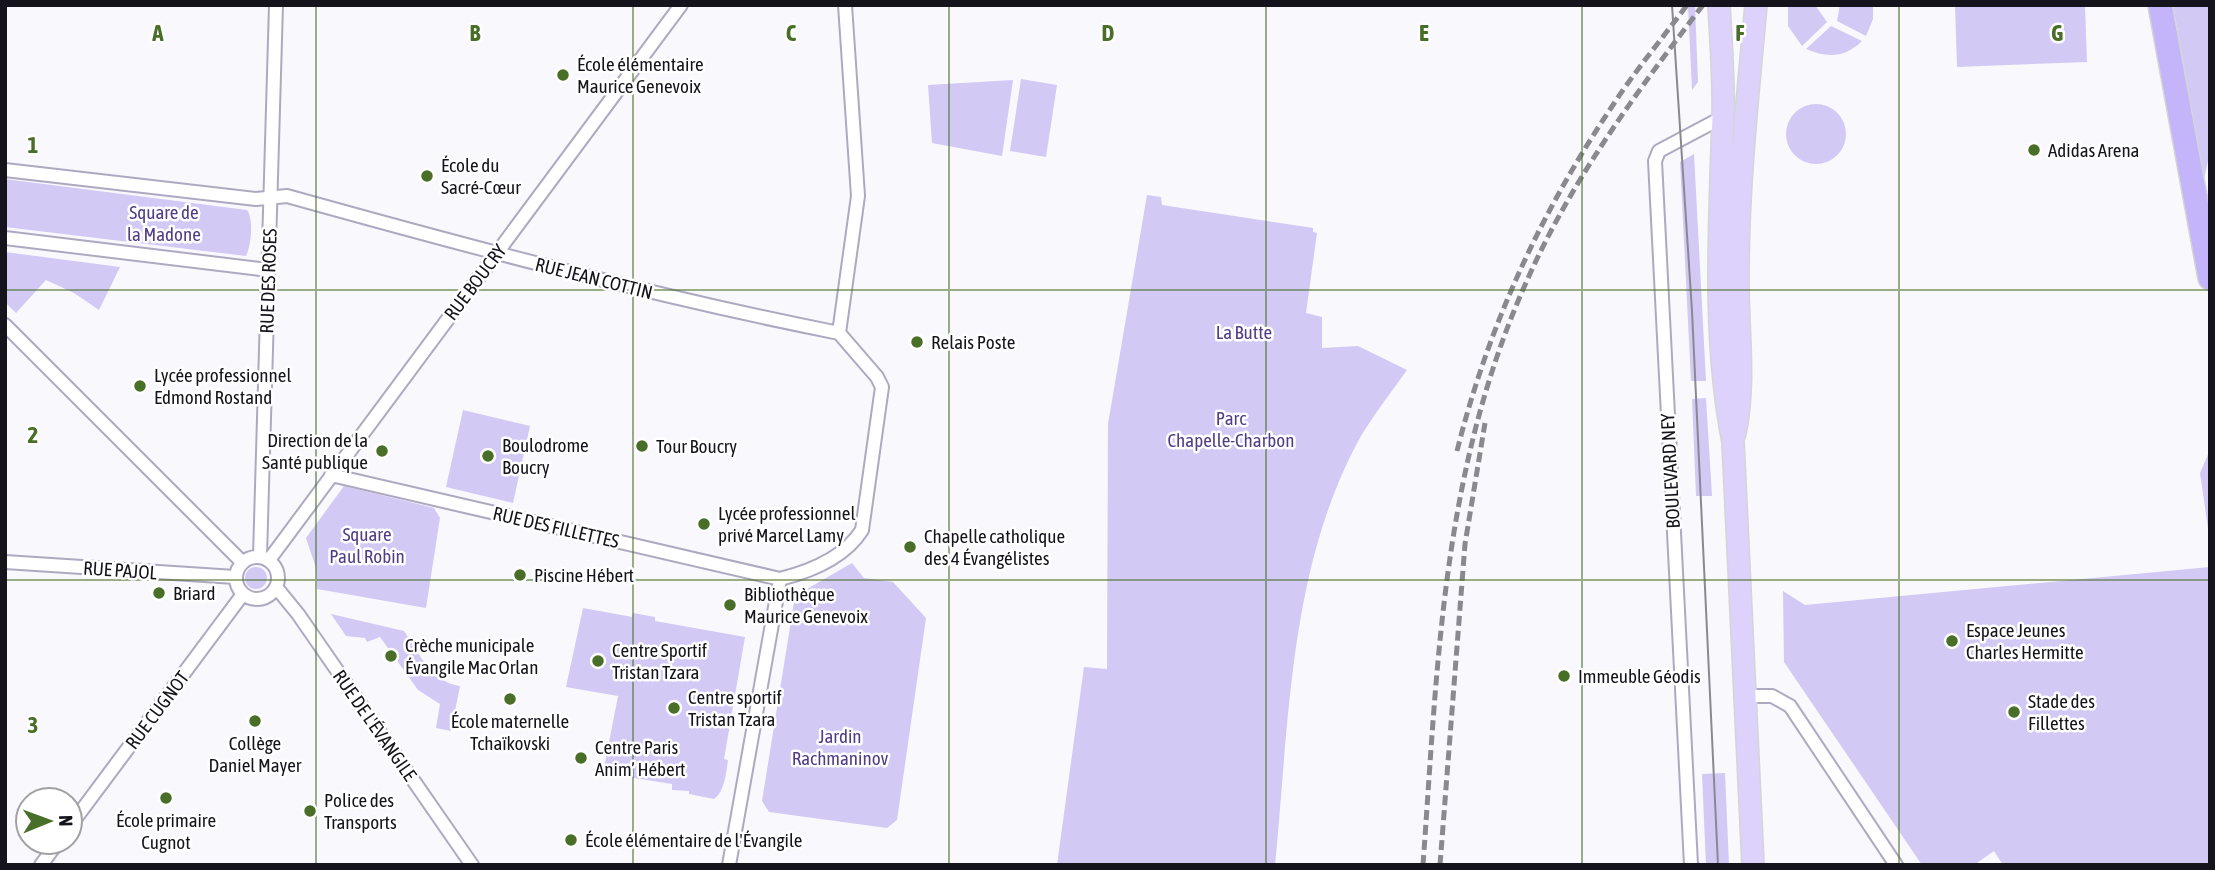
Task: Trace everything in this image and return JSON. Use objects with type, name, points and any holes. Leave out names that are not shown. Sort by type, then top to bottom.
[{"type":"highway","points":[[2160,5],[2210,278]]},
{"type":"main road","points":[[1719,5],[1723,117],[1718,257],[1724,399],[1733,442],[1753,865]]},
{"type":"main road","points":[[1733,442],[1742,398],[1739,208],[1756,5]]},
{"type":"street","name":"RUE DES ROSES","points":[[264,558],[268,270],[276,5]]},
{"type":"street","name":"RUE BOUCRY","points":[[264,558],[331,475],[681,5]]},
{"type":"street","points":[[729,865],[780,579],[802,573],[851,548],[863,530],[882,387],[877,377],[839,333],[858,196],[845,5]]},
{"type":"street","name":"BOULEVARD NEY","points":[[1691,865],[1655,161],[1659,151],[1723,117]]},
{"type":"street","name":"RUE JEAN COTTIN","points":[[5,170],[270,198],[287,196],[496,253],[723,310],[839,333]]},
{"type":"street","points":[[5,238],[268,270]]},
{"type":"street","points":[[5,325],[242,562]]},
{"type":"street","name":"RUE DES FILLETTES","points":[[331,475],[780,579]]},
{"type":"street","points":[[264,558],[277,572],[276,587],[271,593],[257,599],[243,594],[235,577],[242,562],[264,558]]},
{"type":"street","name":"RUE PAJOL","points":[[5,562],[235,577]]},
{"type":"street","name":"RUE DE L'ÉVANGILE","points":[[276,587],[298,614],[472,865]]},
{"type":"street","name":"RUE CUGNOT","points":[[84,807],[243,594]]},
{"type":"street","points":[[1746,696],[1772,696],[1790,706],[1896,865]]},
{"type":"green space","points":[[1688,5],[1695,5],[1698,82],[1692,90]]},
{"type":"green space","points":[[1788,5],[1815,5],[1827,22],[1802,46],[1788,26]]},
{"type":"green space","points":[[1840,5],[1873,5],[1873,19],[1866,36],[1837,21]]},
{"type":"green space","points":[[1955,5],[2085,5],[2087,62],[1957,67]]},
{"type":"green space","points":[[2173,5],[2208,5],[2210,11],[2210,152],[2204,179]]},
{"type":"green space","points":[[1831,26],[1862,41],[1849,51],[1836,55],[1806,49]]},
{"type":"green space","points":[[1021,79],[1057,85],[1046,157],[1010,151]]},
{"type":"green space","points":[[1013,80],[1002,156],[932,143],[928,85]]},
{"type":"green space","points":[[1816,104],[1837,113],[1846,134],[1837,155],[1816,164],[1795,155],[1786,134],[1795,113]]},
{"type":"green space","points":[[1694,154],[1706,381],[1691,381],[1680,162]]},
{"type":"green space","name":"Square de la Madone","points":[[5,179],[247,210],[251,226],[248,252],[246,256],[5,227]]},
{"type":"green space","name":"Parc Chapelle-Charbon","points":[[1147,195],[1161,197],[1162,205],[1313,228],[1313,232],[1317,233],[1306,313],[1322,317],[1322,348],[1358,346],[1407,370],[1356,445],[1334,494],[1317,545],[1296,650],[1275,865],[1057,865],[1084,667],[1107,669],[1108,424]]},
{"type":"green space","points":[[5,252],[120,267],[99,310],[74,293],[46,280],[16,313],[5,302]]},
{"type":"green space","points":[[1706,398],[1712,496],[1696,496],[1692,399]]},
{"type":"green space","name":"Boulodrome Boucry","points":[[463,410],[530,426],[513,503],[446,487]]},
{"type":"green space","points":[[2210,450],[2210,542],[2200,473]]},
{"type":"green space","name":"Square Paul Robin","points":[[344,486],[434,508],[440,518],[426,608],[317,589],[316,568],[306,538]]},
{"type":"green space","name":"Jardin Rachmaninov","points":[[852,563],[864,578],[893,582],[926,618],[897,820],[887,828],[769,812],[762,801],[795,596]]},
{"type":"green space","points":[[256,567],[264,570],[267,578],[264,586],[256,589],[248,586],[245,578],[248,570]]},
{"type":"green space","name":"Stade des Fillettes","points":[[2210,567],[2210,865],[2003,865],[1994,851],[1974,865],[1922,865],[1784,662],[1783,591],[1805,605]]},
{"type":"green space","name":"Centre sportif Tristan Tzara","points":[[583,608],[632,617],[633,613],[655,617],[655,621],[745,637],[724,759],[728,760],[726,776],[721,791],[714,799],[689,794],[689,791],[672,790],[672,784],[603,773],[618,696],[566,687]]},
{"type":"green space","points":[[331,614],[404,631],[433,673],[460,686],[451,731],[436,728],[440,704],[418,690],[380,637],[367,642],[365,638],[346,636]]},
{"type":"green space","points":[[1725,773],[1729,865],[1706,865],[1702,774]]},
{"type":"tram line","points":[[1672,5],[1692,311],[1718,865]]},
{"type":"railway","points":[[1457,451],[1484,360],[1539,230],[1611,108],[1687,5]]},
{"type":"railway","points":[[1423,865],[1440,638],[1449,565],[1461,492],[1478,420],[1500,348],[1546,240],[1586,170],[1631,102],[1703,5]]},
{"type":"railway","points":[[1440,865],[1465,544],[1485,423]]},
{"type":"place","name":"École élémentaire Maurice Genevoix","points":[[563,75]]},
{"type":"place","name":"Adidas Arena","points":[[2034,150]]},
{"type":"place","name":"École du Sacré-Cœur","points":[[427,176]]},
{"type":"place","name":"Relais Poste","points":[[917,342]]},
{"type":"place","name":"Lycée professionnel Edmond Rostand","points":[[140,386]]},
{"type":"place","name":"Tour Boucry","points":[[642,446]]},
{"type":"place","name":"Direction de la Santé publique","points":[[382,451]]},
{"type":"place","name":"Boulodrome Boucry","points":[[488,456]]},
{"type":"place","name":"Lycée professionnel privé Marcel Lamy","points":[[704,524]]},
{"type":"place","name":"Chapelle catholique des 4 Évangélistes","points":[[910,547]]},
{"type":"place","name":"Piscine Hébert","points":[[520,575]]},
{"type":"place","name":"Briard","points":[[159,593]]},
{"type":"place","name":"Bibliothèque Maurice Genevoix","points":[[730,605]]},
{"type":"place","name":"Espace Jeunes Charles Hermitte","points":[[1952,641]]},
{"type":"place","name":"Crèche municipale Évangile Mac Orlan","points":[[391,656]]},
{"type":"place","name":"Centre Sportif Tristan Tzara","points":[[598,661]]},
{"type":"place","name":"Immeuble Géodis","points":[[1564,676]]},
{"type":"place","name":"École maternelle Tchaïkovski","points":[[510,699]]},
{"type":"place","name":"Centre sportif Tristan Tzara","points":[[674,708]]},
{"type":"place","name":"Stade des Fillettes","points":[[2014,712]]},
{"type":"place","name":"Collège Daniel Mayer","points":[[255,721]]},
{"type":"place","name":"Centre Paris Anim’ Hébert","points":[[581,758]]},
{"type":"place","name":"École primaire Cugnot","points":[[166,798]]},
{"type":"place","name":"Police des Transports","points":[[310,811]]},
{"type":"place","name":"École élémentaire de l'Évangile","points":[[571,840]]},
{"type":"park label","name":"La Butte","points":[[1244,332]]}]
